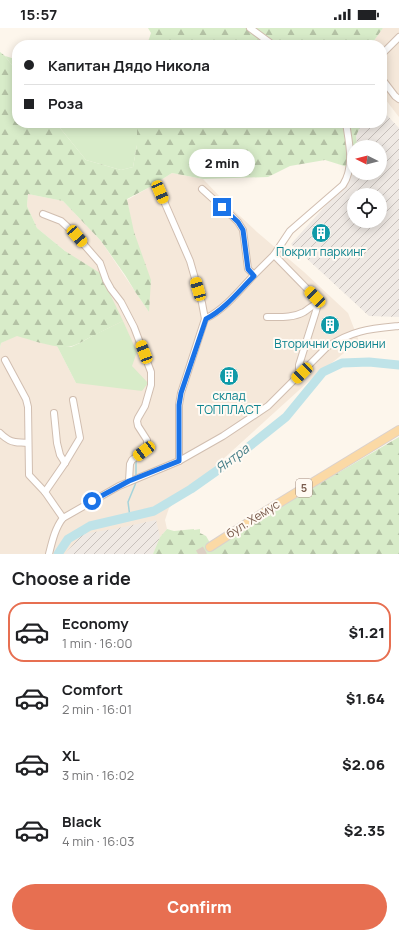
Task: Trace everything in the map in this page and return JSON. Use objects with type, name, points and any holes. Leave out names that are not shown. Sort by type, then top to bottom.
[{"type":"main road","name":"бул. Хемус","points":[[210,547],[399,430]]},
{"type":"street","points":[[250,28],[266,40]]},
{"type":"street","points":[[387,49],[399,37]]},
{"type":"street","points":[[387,86],[399,99]]},
{"type":"street","points":[[206,319],[216,313],[254,276],[274,255],[290,231],[343,185],[349,172],[351,162],[347,128]]},
{"type":"street","points":[[202,189],[238,222],[243,230],[248,269],[254,276]]},
{"type":"street","points":[[160,192],[190,262],[206,319],[181,393],[179,405],[179,461]]},
{"type":"street","points":[[43,214],[61,221],[73,232],[100,263],[110,289],[121,302],[134,327],[151,372],[151,385],[145,406],[137,421],[138,426],[147,440],[147,446],[144,451],[132,460],[130,464],[133,480]]},
{"type":"street","points":[[274,255],[315,297],[318,303],[299,365],[302,373]]},
{"type":"street","points":[[267,317],[296,316],[318,303]]},
{"type":"street","points":[[49,554],[55,533],[63,518],[133,480],[179,461],[223,436],[268,406],[327,347],[343,337],[368,329],[399,326]]},
{"type":"street","points":[[5,360],[26,399],[28,407],[30,475],[46,492],[63,518]]},
{"type":"street","points":[[46,492],[80,438],[73,400]]},
{"type":"street","points":[[54,414],[57,444],[65,463]]},
{"type":"street","points":[[0,433],[5,438],[14,442],[28,443]]},
{"type":"shaded area","points":[[383,28],[399,28],[399,117],[387,101],[387,40],[375,40]]},
{"type":"shaded area","points":[[387,115],[399,128],[399,317],[369,316],[291,244],[349,180],[387,180],[387,140],[356,140],[356,136],[360,128],[387,128]]},
{"type":"shaded area","points":[[172,173],[203,179],[257,232],[304,272],[348,313],[359,341],[308,382],[169,508],[165,520],[167,529],[160,537],[153,554],[0,554],[1,343],[17,335],[34,341],[57,346],[76,383],[132,366],[65,251],[37,228],[27,206],[28,194],[63,201],[101,241],[149,312],[127,200]]},
{"type":"shaded area","points":[[156,520],[160,537],[153,554],[65,554],[82,534]]},
{"type":"green space","points":[[148,28],[383,28],[375,40],[149,40],[151,33]]},
{"type":"green space","points":[[0,52],[12,65],[12,128],[60,128],[86,160],[121,170],[133,167],[137,145],[137,128],[360,128],[356,136],[356,140],[347,140],[347,167],[325,160],[290,166],[268,177],[203,179],[172,173],[127,199],[134,232],[151,280],[149,312],[101,241],[63,201],[28,194],[27,206],[37,228],[65,251],[100,273],[123,321],[72,346],[53,346],[17,336],[1,343],[0,348]]},
{"type":"green space","points":[[5,56],[12,58],[12,65]]},
{"type":"green space","points":[[60,128],[137,128],[137,145],[133,167],[121,170],[86,160]]},
{"type":"green space","points":[[123,321],[137,352],[132,366],[148,383],[142,391],[76,383],[57,346],[71,347]]},
{"type":"green space","points":[[399,437],[399,554],[153,554],[160,537],[167,529],[174,531],[200,529],[200,533],[206,536],[213,548]]},
{"type":"waterway","name":"Янтра","points":[[58,554],[68,539],[90,526],[154,511],[191,489],[232,460],[286,417],[323,372],[342,363],[369,362],[399,365]]},
{"type":"waterway","points":[[136,461],[136,477]]},
{"type":"waterway","points":[[130,517],[128,502],[136,481]]},
{"type":"tunnel","points":[[198,554],[210,547]]},
{"type":"place","name":"Покрит паркинг","points":[[321,233]]},
{"type":"place","name":"Вторични суровини","points":[[330,325]]},
{"type":"place","name":"склад ТОППЛАСТ","points":[[229,376]]},
{"type":"route","points":[[92,501],[129,481],[179,461],[179,405],[181,393],[206,319],[216,313],[254,276],[248,269],[243,230],[238,222],[222,207]]}]
